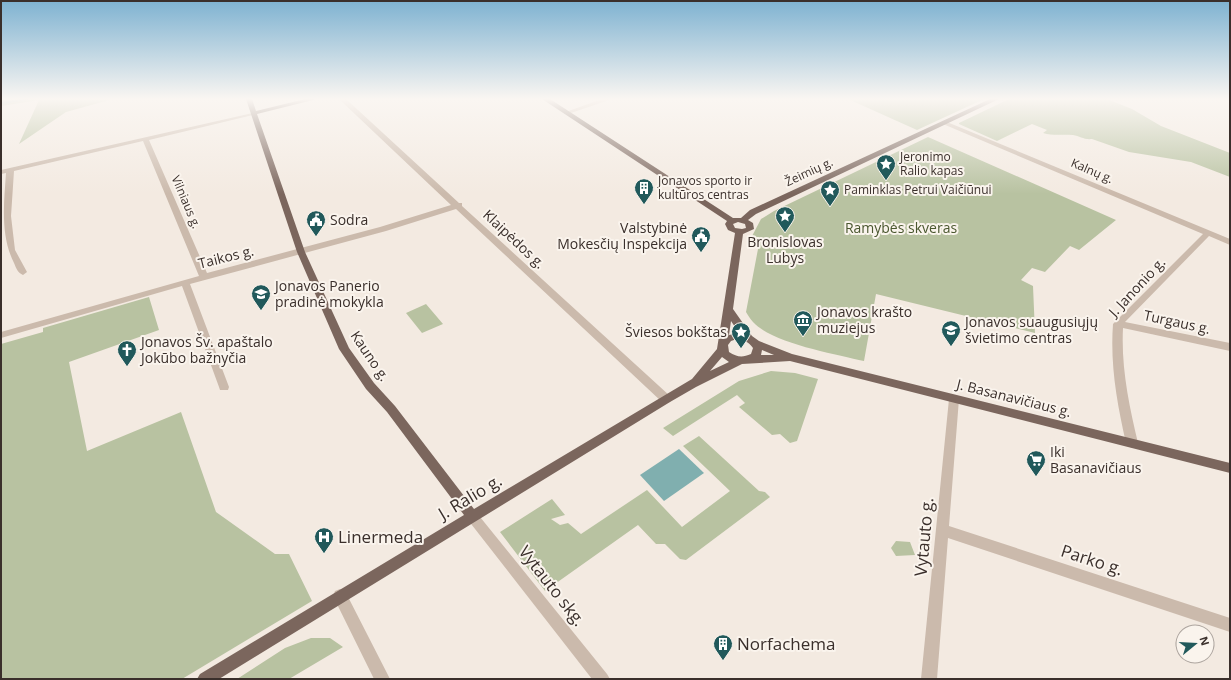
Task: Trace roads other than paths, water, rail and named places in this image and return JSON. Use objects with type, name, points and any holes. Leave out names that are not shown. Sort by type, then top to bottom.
[{"type":"main road","name":"Kauno g.","points":[[260,131],[301,252],[344,349],[370,386],[391,409],[472,516]]},
{"type":"main road","points":[[593,131],[732,221],[744,220],[751,225],[750,229],[746,232],[739,232],[730,228],[729,224],[732,221]]},
{"type":"main road","name":"Žeimių g.","points":[[744,220],[753,212],[927,131]]},
{"type":"main road","points":[[728,309],[752,341],[758,353],[752,359],[740,361],[729,358],[723,346],[728,309],[739,232]]},
{"type":"main road","points":[[723,346],[727,339],[737,336],[752,341]]},
{"type":"main road","name":"J. Basanavičiaus g.","points":[[752,341],[790,358],[1230,468]]},
{"type":"main road","name":"J. Ralio g.","points":[[692,384],[723,346]]},
{"type":"main road","name":"J. Basanavičiaus g.","points":[[752,359],[790,358]]},
{"type":"main road","name":"J. Ralio g.","points":[[205,679],[666,399],[692,384],[740,361]]},
{"type":"street","points":[[1,172],[177,131]]},
{"type":"street","name":"Klaipėdos g.","points":[[377,131],[666,399]]},
{"type":"street","name":"Kalnų g.","points":[[963,131],[1230,242]]},
{"type":"street","name":"Vilniaus g.","points":[[145,138],[204,277]]},
{"type":"street","points":[[10,170],[7,216],[11,250],[23,272]]},
{"type":"street","name":"Taikos g.","points":[[1,335],[185,282],[383,229],[458,205]]},
{"type":"street","name":"J. Janonio g.","points":[[1132,443],[1120,394],[1116,343],[1118,324],[1208,233]]},
{"type":"street","points":[[185,282],[224,387]]},
{"type":"street","name":"Turgaus g.","points":[[1118,324],[1230,347]]},
{"type":"street","name":"Vytauto g.","points":[[929,679],[954,399]]},
{"type":"street","name":"Vytauto skg.","points":[[472,516],[602,679]]},
{"type":"street","name":"Parko g.","points":[[943,530],[1230,625]]},
{"type":"street","points":[[340,596],[382,679]]},
{"type":"water","points":[[679,449],[704,473],[664,501],[640,475]]},
{"type":"place","name":"Jeronimo Ralio kapas","points":[[886,181]]},
{"type":"place","name":"Jonavos sporto ir kultūros centras","points":[[644,205]]},
{"type":"place","name":"Paminklas Petrui Vaičiūnui","points":[[830,207]]},
{"type":"place","name":"Bronislovas Lubys","points":[[785,233]]},
{"type":"place","name":"Sodra","points":[[316,237]]},
{"type":"place","name":"Valstybinė Mokesčių Inspekcija","points":[[701,253]]},
{"type":"place","name":"Jonavos Panerio pradinė mokykla","points":[[261,311]]},
{"type":"place","name":"Jonavos krašto muziejus","points":[[803,337]]},
{"type":"place","name":"Jonavos suaugusiųjų švietimo centras","points":[[951,347]]},
{"type":"place","name":"Šviesos bokštas","points":[[741,349]]},
{"type":"place","name":"Jonavos Šv. apaštalo Jokūbo bažnyčia","points":[[127,367]]},
{"type":"place","name":"Iki Basanavičiaus","points":[[1036,477]]},
{"type":"place","name":"Linermeda","points":[[324,554]]},
{"type":"place","name":"Norfachema","points":[[723,661]]},
{"type":"park label","name":"Ramybės skveras","points":[[901,228]]}]
